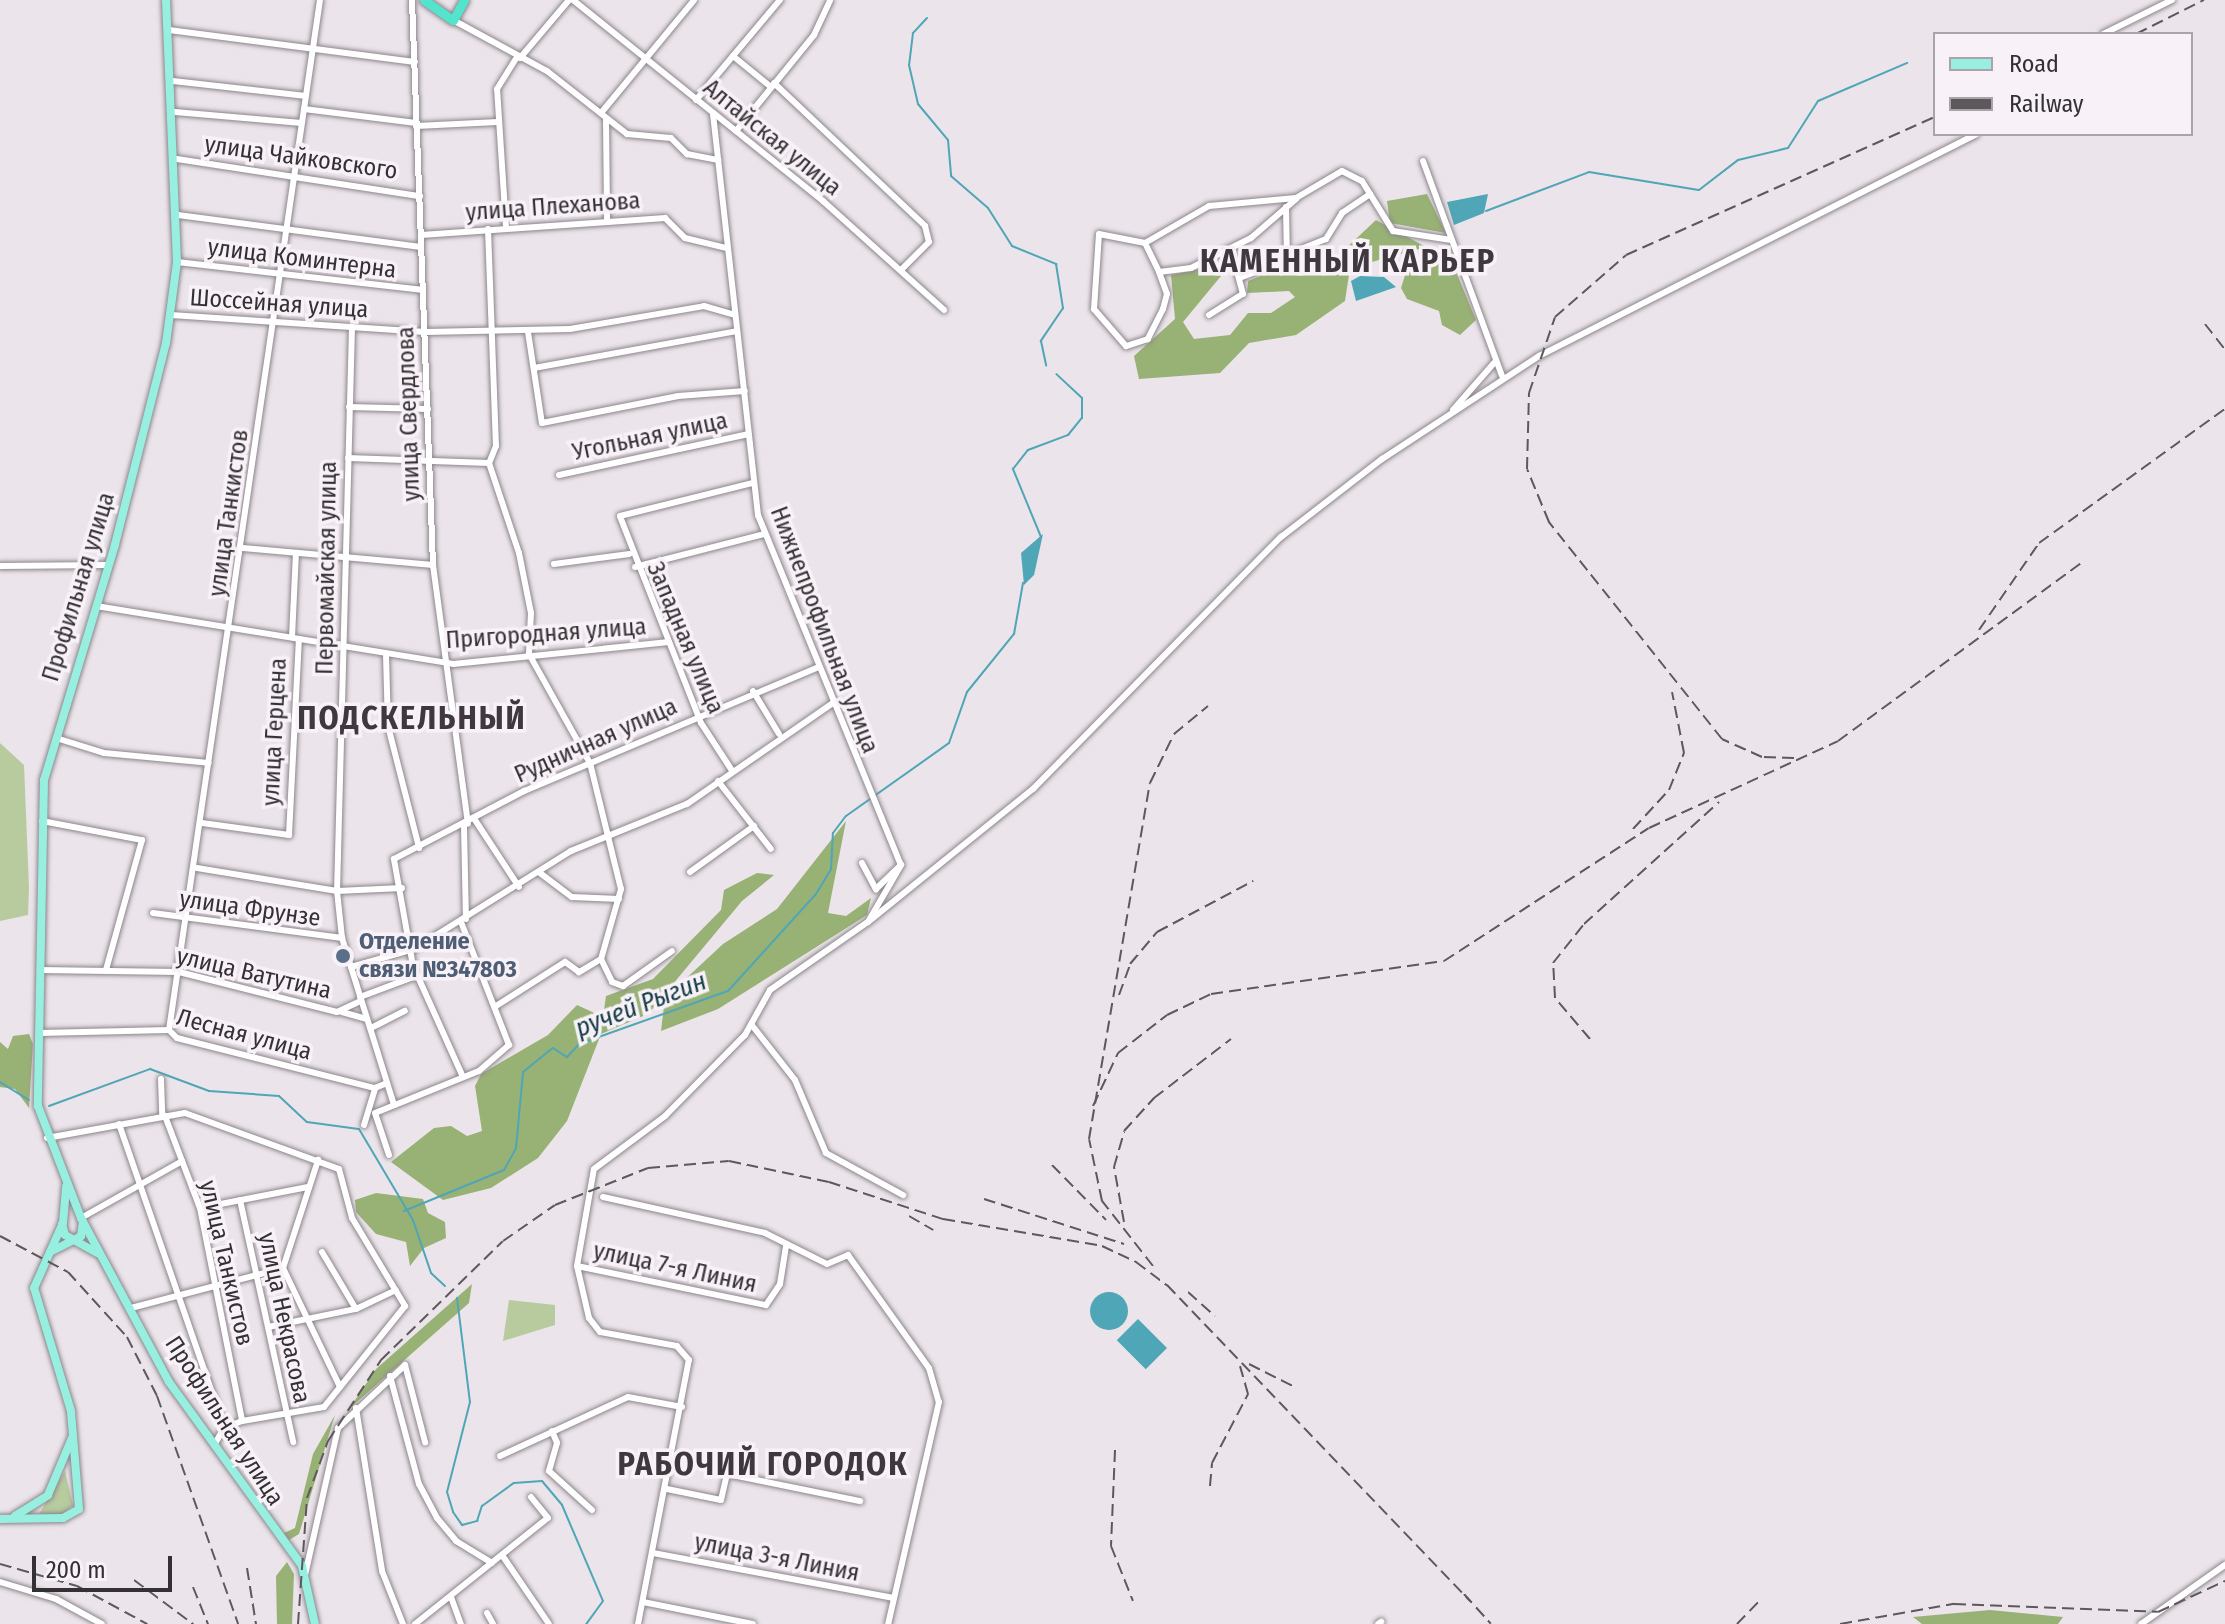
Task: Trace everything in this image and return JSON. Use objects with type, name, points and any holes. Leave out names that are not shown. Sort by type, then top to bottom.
[{"type":"highway","points":[[424,0],[453,20],[464,0]]},
{"type":"main road","name":"Профильная улица","points":[[166,0],[175,112],[178,215],[171,315],[107,565],[55,738],[42,821],[38,1106],[47,1138],[81,1218],[131,1308],[212,1447],[303,1571]]},
{"type":"main road","name":"Профильная улица","points":[[63,1223],[65,1181]]},
{"type":"main road","points":[[0,1519],[38,1519],[77,1513],[78,1472],[74,1430],[36,1299],[45,1257],[63,1223],[81,1218],[83,1233],[45,1257]]},
{"type":"main road","points":[[63,1223],[73,1239]]},
{"type":"main road","name":"Профильная улица","points":[[73,1239],[104,1260]]},
{"type":"main road","points":[[0,1519],[36,1508],[64,1467],[74,1430]]},
{"type":"main road","points":[[64,1467],[78,1472]]},
{"type":"main road","points":[[36,1508],[38,1519]]},
{"type":"main road","points":[[303,1571],[315,1624]]},
{"type":"street","name":"улица Танкистов","points":[[169,1030],[197,868],[209,763],[243,548],[320,0]]},
{"type":"street","name":"улица Свердлова","points":[[412,0],[433,565],[469,823],[463,921],[509,1045],[491,1065],[463,1077]]},
{"type":"street","points":[[506,227],[498,84],[571,0]]},
{"type":"street","name":"Алтайская улица","points":[[571,0],[736,131],[902,269],[944,310]]},
{"type":"street","points":[[607,222],[604,115],[692,3],[683,0]]},
{"type":"street","points":[[696,100],[780,0]]},
{"type":"street","points":[[736,131],[814,35],[830,0]]},
{"type":"street","points":[[2107,32],[2172,0]]},
{"type":"street","points":[[453,20],[518,58],[634,137],[671,138],[691,156],[718,160]]},
{"type":"street","points":[[169,30],[314,45],[415,62]]},
{"type":"street","points":[[733,56],[772,85],[892,188],[930,238],[902,269]]},
{"type":"street","points":[[173,81],[306,96]]},
{"type":"street","points":[[304,109],[416,124],[498,122]]},
{"type":"street","points":[[175,112],[302,123]]},
{"type":"street","name":"Нижнепрофильная улица","points":[[713,114],[726,248],[745,391],[752,483],[764,534],[868,793],[901,865]]},
{"type":"street","points":[[638,1624],[667,1489],[689,1354],[594,1329],[577,1266],[597,1164],[665,1116],[751,1024],[770,990],[868,922],[1045,778],[1288,530],[1502,376],[1972,136]]},
{"type":"street","name":"улица Чайковского","points":[[177,159],[420,196]]},
{"type":"street","points":[[1423,161],[1494,363],[1502,376]]},
{"type":"street","points":[[1159,272],[1191,268],[1231,249],[1298,197],[1342,171],[1355,174],[1393,231],[1451,240]]},
{"type":"street","points":[[1286,255],[1326,239],[1342,213],[1370,194]]},
{"type":"street","points":[[1145,243],[1167,294],[1148,339],[1126,346],[1094,309],[1099,234],[1145,243],[1209,206],[1298,197]]},
{"type":"street","points":[[1242,277],[1284,264],[1286,207]]},
{"type":"street","points":[[178,215],[421,247]]},
{"type":"street","name":"улица Плеханова","points":[[421,235],[665,218],[685,238],[726,248]]},
{"type":"street","points":[[488,229],[496,446],[489,463],[519,553],[531,613],[529,654],[590,763],[607,833],[619,899],[601,959],[612,982],[623,986],[672,951]]},
{"type":"street","points":[[1209,315],[1241,298],[1242,277],[1231,249]]},
{"type":"street","name":"улица Коминтерна","points":[[177,262],[421,290]]},
{"type":"street","name":"Шоссейная улица","points":[[171,315],[425,332],[528,332],[704,306],[735,315]]},
{"type":"street","name":"Первомайская улица","points":[[352,327],[337,891],[342,938],[394,1105]]},
{"type":"street","points":[[534,368],[737,331]]},
{"type":"street","points":[[528,332],[542,423],[678,396],[745,391]]},
{"type":"street","points":[[1453,410],[1494,363]]},
{"type":"street","points":[[349,407],[428,409]]},
{"type":"street","name":"Угольная улица","points":[[559,475],[748,434]]},
{"type":"street","points":[[348,458],[429,466],[489,463]]},
{"type":"street","name":"Западная улица","points":[[731,769],[698,715],[629,554],[620,516],[752,483]]},
{"type":"street","points":[[635,567],[764,534]]},
{"type":"street","points":[[243,548],[433,565]]},
{"type":"street","name":"улица Герцена","points":[[202,823],[289,835],[296,553]]},
{"type":"street","points":[[554,564],[629,554]]},
{"type":"street","points":[[0,566],[107,565]]},
{"type":"street","name":"Пригородная улица","points":[[94,606],[231,627],[343,650],[446,662],[669,642]]},
{"type":"street","points":[[386,655],[388,726],[419,848]]},
{"type":"street","name":"Рудничная улица","points":[[402,888],[394,859],[590,763],[753,691],[819,667]]},
{"type":"street","points":[[753,691],[779,734]]},
{"type":"street","points":[[351,967],[410,950],[607,833],[671,813],[779,734],[833,703]]},
{"type":"street","points":[[55,738],[104,753],[209,763]]},
{"type":"street","points":[[718,781],[771,849]]},
{"type":"street","points":[[42,821],[142,840],[116,915],[106,970]]},
{"type":"street","points":[[469,823],[519,887]]},
{"type":"street","points":[[690,872],[754,826]]},
{"type":"street","points":[[862,863],[876,889],[901,865]]},
{"type":"street","points":[[868,922],[901,865]]},
{"type":"street","points":[[197,868],[337,891],[402,888],[416,976],[463,1077],[375,1113],[389,1155]]},
{"type":"street","points":[[540,873],[572,897],[619,899]]},
{"type":"street","name":"улица Фрунзе","points":[[153,913],[342,938]]},
{"type":"street","points":[[496,1006],[565,962],[577,972],[601,959]]},
{"type":"street","name":"улица Ватутина","points":[[40,970],[179,972],[342,1012],[361,999],[416,976]]},
{"type":"street","points":[[371,1028],[405,1011]]},
{"type":"street","points":[[342,1012],[367,1019]]},
{"type":"street","points":[[751,1024],[795,1080],[826,1153],[903,1195]]},
{"type":"street","name":"Лесная улица","points":[[40,1033],[169,1030],[177,1038],[375,1088]]},
{"type":"street","name":"улица Танкистов","points":[[161,1079],[164,1116],[200,1208],[242,1421]]},
{"type":"street","points":[[364,1125],[375,1088],[387,1083]]},
{"type":"street","points":[[47,1138],[189,1114],[336,1164],[352,1218],[396,1290],[403,1308],[323,1408],[242,1421],[224,1428],[212,1447]]},
{"type":"street","points":[[119,1124],[174,1296],[224,1428]]},
{"type":"street","points":[[318,1160],[283,1268],[340,1387]]},
{"type":"street","points":[[81,1218],[141,1189],[182,1161]]},
{"type":"street","points":[[200,1208],[308,1187]]},
{"type":"street","points":[[603,1197],[765,1233],[827,1264],[848,1255],[929,1368],[937,1410],[888,1624]]},
{"type":"street","name":"улица Некрасова","points":[[240,1200],[293,1442]]},
{"type":"street","name":"улица 7-я Линия","points":[[577,1266],[766,1305],[780,1284],[786,1245]]},
{"type":"street","points":[[322,1252],[356,1309]]},
{"type":"street","points":[[131,1308],[283,1268]]},
{"type":"street","points":[[268,1327],[311,1321],[356,1309],[396,1290]]},
{"type":"street","points":[[303,1571],[312,1565],[309,1535],[327,1458],[338,1428],[405,1365],[425,1442]]},
{"type":"street","points":[[392,1379],[412,1388]]},
{"type":"street","points":[[392,1379],[419,1484],[456,1541],[492,1563]]},
{"type":"street","points":[[500,1456],[628,1397],[682,1407]]},
{"type":"street","points":[[356,1408],[382,1571],[403,1624]]},
{"type":"street","points":[[552,1431],[557,1443],[549,1471],[592,1510]]},
{"type":"street","points":[[667,1489],[721,1500],[727,1474],[860,1501]]},
{"type":"street","points":[[415,1624],[548,1518],[531,1497]]},
{"type":"street","name":"улица 3-я Линия","points":[[653,1553],[894,1598]]},
{"type":"street","points":[[502,1555],[549,1624]]},
{"type":"street","points":[[2141,1624],[2225,1565]]},
{"type":"street","points":[[0,1582],[56,1599],[102,1624]]},
{"type":"street","points":[[451,1597],[461,1624]]},
{"type":"street","points":[[643,1602],[753,1624]]},
{"type":"street","points":[[487,1613],[493,1624]]},
{"type":"green space","points":[[1427,194],[1446,233],[1390,223],[1387,201]]},
{"type":"green space","points":[[1376,220],[1426,247],[1350,268],[1345,301],[1296,335],[1249,343],[1220,373],[1139,379],[1134,356],[1175,319],[1171,275],[1217,266],[1221,276],[1183,322],[1194,339],[1230,335],[1248,313],[1271,313],[1295,297],[1289,291],[1247,293],[1248,281],[1281,268],[1299,276],[1327,266]]},
{"type":"green space","points":[[1448,252],[1476,320],[1460,335],[1442,325],[1439,311],[1407,299],[1401,288],[1407,269]]},
{"type":"green space","points":[[0,743],[24,765],[29,888],[28,915],[0,921]]},
{"type":"green space","points":[[846,821],[828,913],[846,916],[871,898],[867,915],[718,1009],[661,1031],[665,998],[723,944],[777,909]]},
{"type":"green space","points":[[757,873],[774,875],[742,901],[648,1014],[601,1034],[567,1121],[538,1158],[491,1188],[443,1200],[391,1162],[434,1128],[451,1126],[467,1136],[482,1131],[475,1086],[481,1074],[548,1035],[577,1005],[603,1017],[606,996],[653,979],[721,910],[724,890]]},
{"type":"green space","points":[[29,1034],[33,1044],[29,1108],[15,1089],[0,1087],[0,1042],[8,1049],[13,1036]]},
{"type":"green space","points":[[376,1193],[423,1199],[428,1213],[445,1222],[446,1238],[424,1248],[410,1266],[406,1242],[376,1234],[356,1212],[355,1200]]},
{"type":"green space","points":[[472,1284],[469,1303],[349,1409],[376,1369]]},
{"type":"green space","points":[[509,1300],[555,1305],[555,1325],[503,1341]]},
{"type":"green space","points":[[335,1415],[299,1534],[289,1540],[284,1533],[295,1528],[313,1454]]},
{"type":"green space","points":[[65,1471],[73,1505],[63,1514],[39,1514]]},
{"type":"green space","points":[[287,1562],[294,1574],[292,1624],[277,1624],[276,1576]]},
{"type":"green space","points":[[1990,1610],[2063,1617],[2058,1624],[1922,1624],[1913,1617]]},
{"type":"water","points":[[1488,194],[1484,213],[1454,225],[1447,202]]},
{"type":"water","points":[[1360,276],[1384,277],[1396,287],[1356,301],[1351,281]]},
{"type":"water","points":[[1043,534],[1034,575],[1024,585],[1021,553]]},
{"type":"water","points":[[1109,1292],[1122,1298],[1128,1311],[1122,1324],[1109,1330],[1096,1324],[1090,1311],[1096,1298]]},
{"type":"water","points":[[1138,1319],[1167,1348],[1146,1369],[1117,1340]]},
{"type":"waterway","name":"ручей Рыгин","points":[[927,18],[913,33],[909,65],[918,104],[948,140],[951,176],[988,208],[1012,246],[1056,264],[1063,308],[1041,341],[1046,365]]},
{"type":"waterway","points":[[1486,211],[1589,172],[1699,190],[1738,160],[1788,148],[1818,101],[1907,63]]},
{"type":"waterway","name":"ручей Рыгин","points":[[1041,537],[1013,469],[1028,450],[1068,435],[1082,418],[1082,398],[1056,374]]},
{"type":"waterway","name":"ручей Рыгин","points":[[404,1211],[504,1170],[516,1148],[523,1072],[553,1048],[567,1057],[579,1044],[728,991],[816,894],[831,869],[833,833],[846,816],[949,743],[967,692],[1014,634],[1023,583]]},
{"type":"waterway","name":"ручей Рыгин","points":[[49,1106],[150,1069],[209,1091],[279,1096],[307,1122],[359,1129],[413,1220],[431,1273],[445,1286]]},
{"type":"waterway","name":"ручей Рыгин","points":[[0,1082],[29,1100]]},
{"type":"waterway","name":"ручей Рыгин","points":[[457,1298],[470,1402],[447,1492],[453,1512],[462,1525],[477,1521],[482,1506],[514,1483],[542,1481],[562,1505],[603,1601],[586,1624]]},
{"type":"railway","points":[[2140,32],[2204,0]]},
{"type":"railway","points":[[1794,758],[1762,757],[1722,739],[1549,522],[1527,469],[1529,393],[1555,317],[1626,255],[1933,118]]},
{"type":"railway","points":[[2205,324],[2225,350]]},
{"type":"railway","points":[[1979,630],[2039,543],[2225,409]]},
{"type":"railway","points":[[1093,1106],[1118,1053],[1167,1015],[1211,994],[1444,961],[1649,828],[1838,741],[2083,562]]},
{"type":"railway","points":[[1633,829],[1669,790],[1684,753],[1672,692]]},
{"type":"railway","points":[[1153,1266],[1102,1201],[1089,1139],[1150,783],[1174,734],[1208,706]]},
{"type":"railway","points":[[1590,1039],[1555,998],[1553,963],[1584,924],[1719,802]]},
{"type":"railway","points":[[1119,995],[1130,964],[1157,932],[1253,881]]},
{"type":"railway","points":[[1124,1222],[1114,1167],[1124,1131],[1154,1098],[1231,1039]]},
{"type":"railway","points":[[298,1624],[307,1498],[328,1441],[381,1360],[503,1241],[555,1205],[648,1168],[729,1161],[829,1182],[943,1219],[1102,1246],[1136,1262],[1167,1285],[1470,1601]]},
{"type":"railway","points":[[1052,1165],[1106,1220]]},
{"type":"railway","points":[[984,1199],[1124,1244]]},
{"type":"railway","points":[[909,1216],[933,1230]]},
{"type":"railway","points":[[0,1236],[68,1272],[127,1337],[157,1396],[238,1624]]},
{"type":"railway","points":[[1188,1292],[1215,1316]]},
{"type":"railway","points":[[1249,1364],[1295,1387]]},
{"type":"railway","points":[[1210,1486],[1212,1463],[1248,1394],[1240,1366]]},
{"type":"railway","points":[[1115,1450],[1111,1546],[1133,1601]]},
{"type":"railway","points":[[0,1564],[77,1586],[147,1624]]},
{"type":"railway","points":[[247,1568],[256,1624]]},
{"type":"railway","points":[[134,1580],[193,1624]]},
{"type":"railway","points":[[1840,1624],[1954,1604],[2158,1612],[2225,1581]]},
{"type":"railway","points":[[193,1587],[208,1624]]},
{"type":"railway","points":[[1464,1594],[1491,1624]]},
{"type":"railway","points":[[1737,1624],[1761,1599]]},
{"type":"place","name":"Отделение связи №347803","points":[[343,956]]},
{"type":"district","name":"КАМЕННЫЙ КАРЬЕР","points":[[1348,261]]},
{"type":"district","name":"ПОДСКЕЛЬНЫЙ","points":[[412,718]]},
{"type":"district","name":"РАБОЧИЙ ГОРОДОК","points":[[763,1464]]}]
